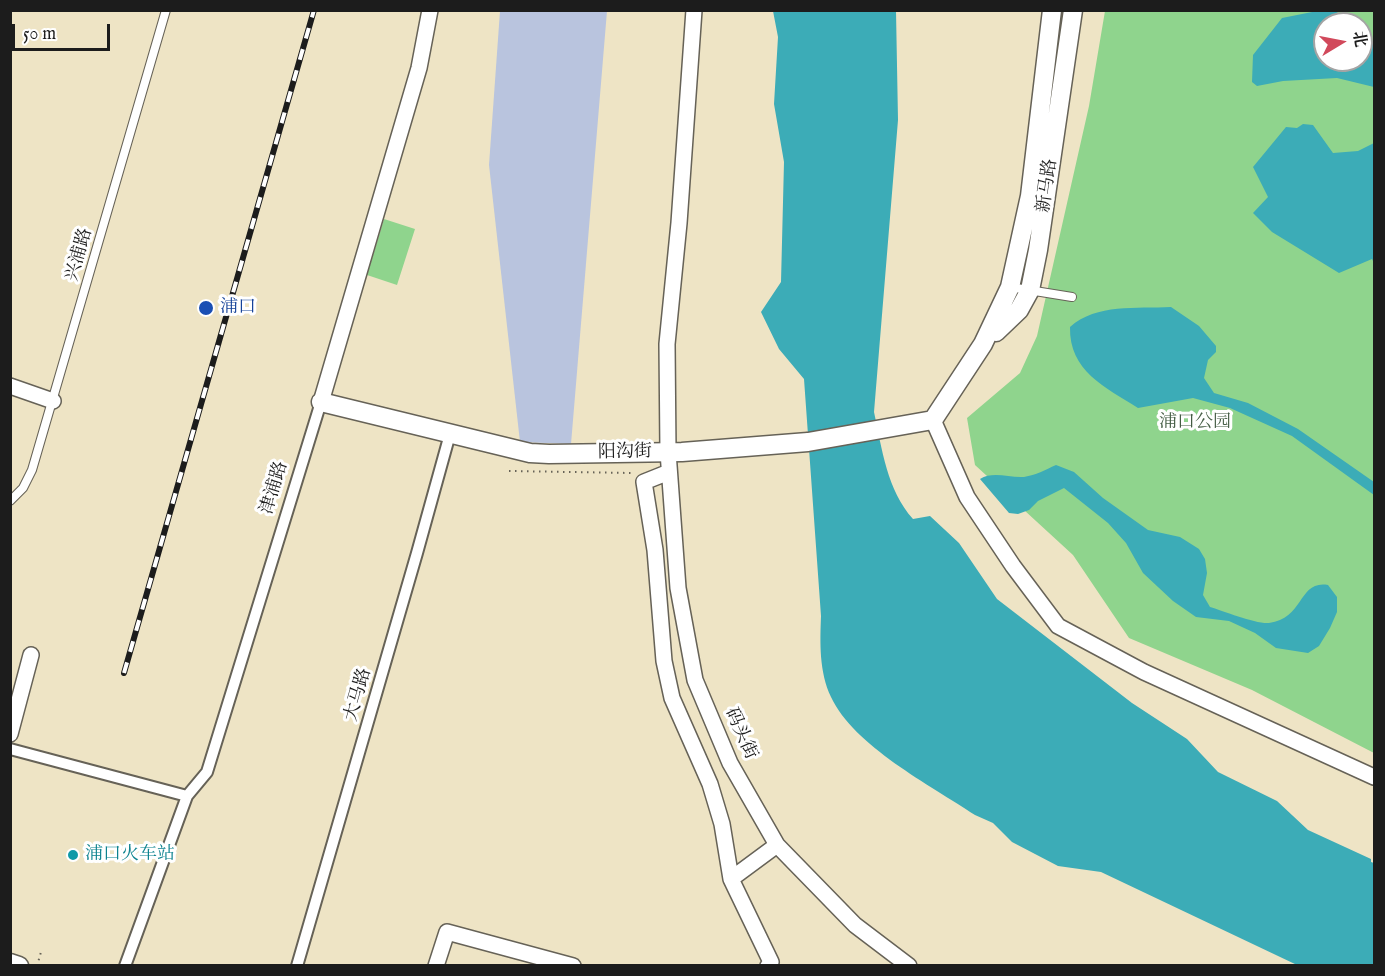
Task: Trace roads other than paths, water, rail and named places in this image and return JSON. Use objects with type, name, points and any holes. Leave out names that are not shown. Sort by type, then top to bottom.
[{"type":"street","name":"津浦路","points":[[125,966],[187,796],[207,772],[244,643],[291,504],[419,68],[430,10]]},
{"type":"street","name":"码头街","points":[[694,10],[679,223],[667,344],[668,452],[678,588],[695,680],[730,763],[777,846],[855,925],[909,966]]},
{"type":"street","name":"新马路","points":[[933,420],[983,344],[1010,287],[1030,196],[1052,10]]},
{"type":"street","name":"新马路","points":[[983,344],[1019,310],[1030,290],[1038,250],[1073,10]]},
{"type":"street","points":[[10,386],[53,401]]},
{"type":"street","name":"阳沟街","points":[[321,402],[530,453],[668,452],[808,442],[933,420]]},
{"type":"street","points":[[933,420],[967,497],[1013,566],[1058,626],[1144,672],[1374,777]]},
{"type":"street","name":"大马路","points":[[297,966],[450,434]]},
{"type":"street","points":[[669,472],[644,482],[655,550],[664,661],[672,698],[710,784],[722,824],[731,879],[771,962],[768,966]]},
{"type":"street","points":[[10,734],[32,656]]},
{"type":"street","points":[[10,749],[187,796]]},
{"type":"street","points":[[731,879],[777,846]]},
{"type":"street","points":[[436,966],[447,932],[573,966]]},
{"type":"street","points":[[10,963],[19,966]]},
{"type":"lane","name":"兴浦路","points":[[10,501],[23,488],[32,470],[166,10]]},
{"type":"lane","points":[[1010,287],[1072,297]]},
{"type":"water","points":[[773,11],[896,11],[898,120],[874,412],[891,482],[904,508],[913,519],[930,516],[959,543],[997,599],[1132,703],[1187,739],[1218,772],[1277,801],[1308,830],[1371,859],[1374,863],[1374,965],[1297,965],[1101,872],[1058,866],[1012,842],[993,823],[975,815],[895,763],[857,732],[842,715],[827,687],[821,657],[821,616],[804,379],[779,349],[761,312],[781,282],[784,162],[774,104],[778,37]]},
{"type":"water","points":[[1317,11],[1337,12],[1313,12],[1313,72],[1373,72],[1373,45],[1374,87],[1337,78],[1283,81],[1257,86],[1252,82],[1253,55],[1282,18]]},
{"type":"water","points":[[1303,124],[1313,125],[1333,153],[1358,151],[1374,143],[1374,263],[1372,259],[1339,273],[1272,232],[1253,213],[1268,197],[1253,167],[1286,127],[1297,128]]},
{"type":"water","points":[[1171,307],[1199,326],[1216,346],[1216,352],[1208,360],[1204,378],[1214,393],[1248,403],[1298,429],[1374,482],[1374,495],[1292,436],[1230,408],[1193,398],[1138,408],[1102,385],[1082,366],[1071,342],[1070,327],[1081,319],[1092,314],[1118,309]]},
{"type":"water","points":[[1056,465],[1074,472],[1103,498],[1148,530],[1180,537],[1199,549],[1205,559],[1207,573],[1203,595],[1210,607],[1269,623],[1281,620],[1289,614],[1311,588],[1328,585],[1337,597],[1337,612],[1319,646],[1308,653],[1276,648],[1255,633],[1229,621],[1196,617],[1173,601],[1143,573],[1126,543],[1108,523],[1064,488],[1038,501],[1029,510],[1018,514],[1009,513],[980,479],[996,475],[1024,477]]},
{"type":"railway","points":[[124,673],[314,10]]},
{"type":"place","name":"浦口","points":[[206,308]]},
{"type":"place","name":"浦口火车站","points":[[73,855]]},
{"type":"park label","name":"浦口公园","points":[[1195,423]]}]
